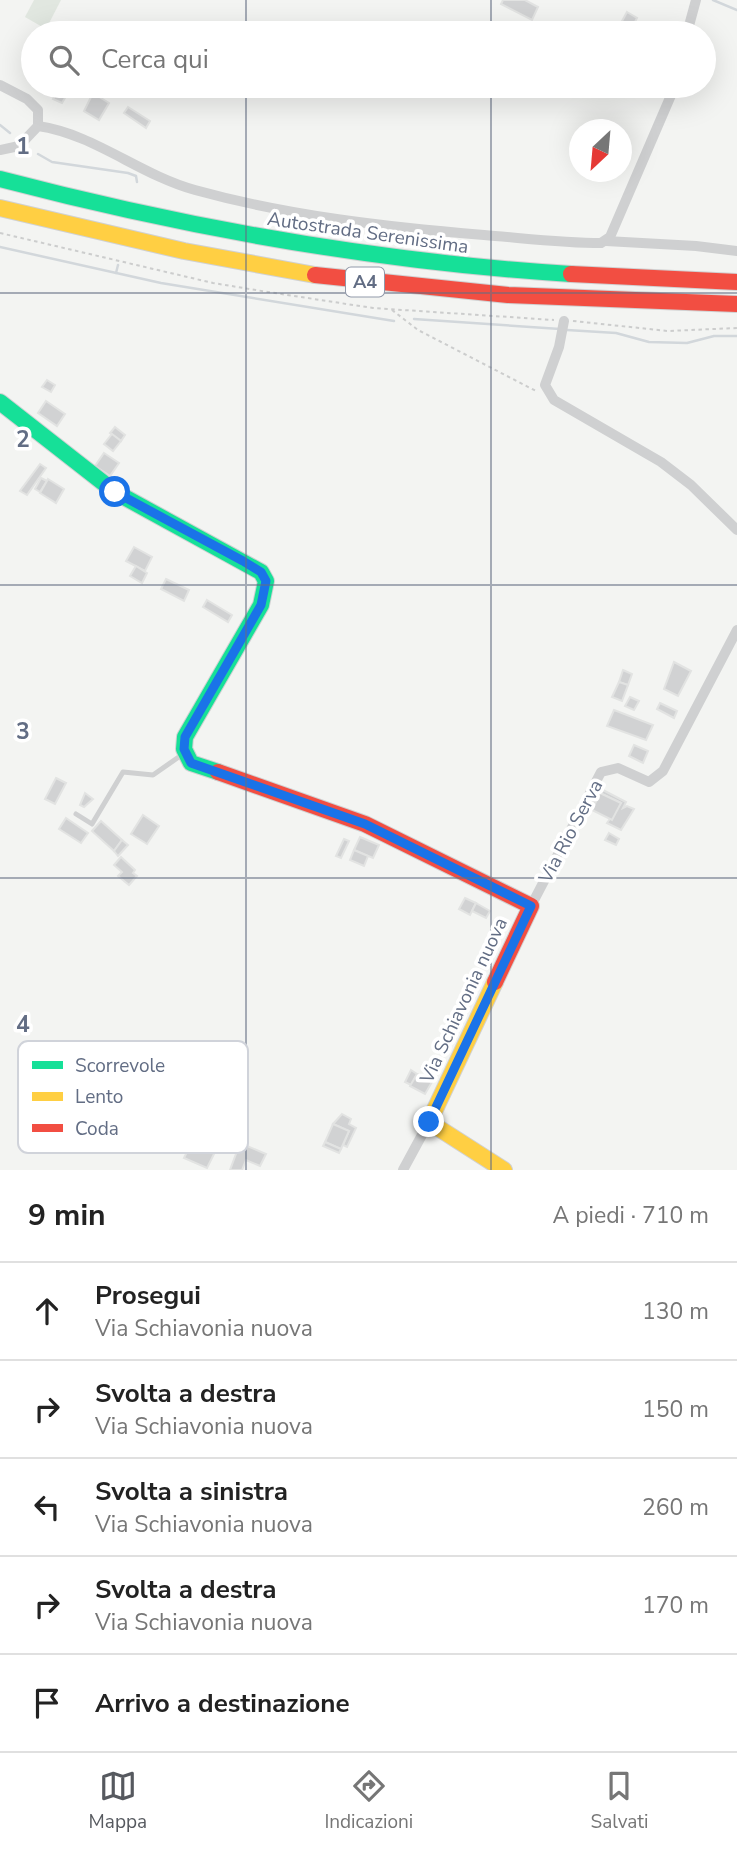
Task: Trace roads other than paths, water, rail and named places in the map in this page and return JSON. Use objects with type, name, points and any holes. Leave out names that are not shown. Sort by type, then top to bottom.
[{"type":"main road","points":[[0,170],[44,184],[67,198]]},
{"type":"main road","name":"Autostrada Serenissima","points":[[0,179],[67,198],[247,237],[464,266],[577,276],[737,282]]},
{"type":"main road","name":"A4","points":[[0,208],[201,255],[371,282],[548,298],[737,304]]},
{"type":"main road","points":[[0,218],[60,232],[99,233]]},
{"type":"main road","points":[[0,402],[56,444],[94,478],[252,567],[266,581],[261,605],[185,737],[185,752]]},
{"type":"main road","name":"Via Schiavonia nuova","points":[[185,752],[191,763],[199,767],[365,824],[531,906],[429,1122]]},
{"type":"main road","points":[[429,1122],[504,1170]]},
{"type":"street","points":[[690,21],[696,1]]},
{"type":"street","points":[[0,85],[21,96]]},
{"type":"street","points":[[0,150],[19,146],[38,126],[38,110],[25,98]]},
{"type":"street","points":[[606,241],[670,98]]},
{"type":"street","points":[[38,126],[83,140],[192,189],[251,203],[396,227],[592,243],[606,241],[737,251]]},
{"type":"street","points":[[562,328],[545,385],[548,392],[563,407],[671,470],[691,485],[737,530]]},
{"type":"street","name":"Via Rio Serva","points":[[531,906],[601,772],[618,768],[649,782],[663,771],[737,630]]},
{"type":"street","points":[[403,1170],[429,1122]]},
{"type":"lane","points":[[76,814],[92,824],[123,772],[153,775],[185,752]]},
{"type":"waterway","points":[[713,0],[737,10]]},
{"type":"waterway","points":[[0,125],[10,133]]},
{"type":"waterway","points":[[38,154],[52,162],[128,173],[136,176],[137,182]]},
{"type":"waterway","points":[[0,247],[161,283],[394,321]]},
{"type":"waterway","points":[[116,273],[118,265]]},
{"type":"waterway","points":[[414,319],[560,329]]},
{"type":"waterway","points":[[567,330],[616,333],[649,342],[687,343],[714,336],[737,336]]}]
